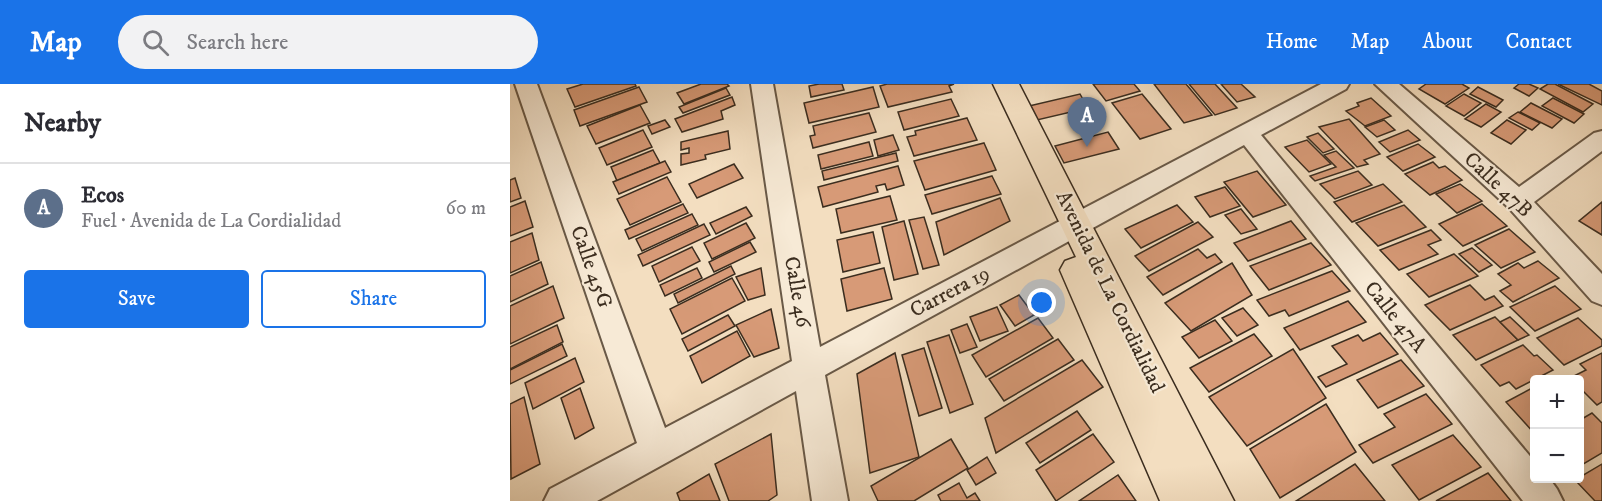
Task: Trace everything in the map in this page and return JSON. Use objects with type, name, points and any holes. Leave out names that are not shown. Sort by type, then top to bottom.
[{"type":"main road","name":"Avenida de La Cordialidad","points":[[987,84],[1069,229],[1214,501]]},
{"type":"main road","name":"Avenida de La Cordialidad","points":[[1006,84],[1069,229],[1181,501]]},
{"type":"street","name":"Calle 45G","points":[[526,84],[656,450]]},
{"type":"street","name":"Calle 46","points":[[762,84],[830,501]]},
{"type":"street","name":"Carrera 19","points":[[562,501],[809,366],[1338,84]]},
{"type":"street","name":"Calle 47B","points":[[1398,87],[1518,201],[1602,292]]},
{"type":"street","name":"Calle 47A","points":[[1246,132],[1545,501]]},
{"type":"street","points":[[1518,201],[1602,139]]},
{"type":"street","points":[[1579,158],[1602,170]]},
{"type":"building","points":[[583,84],[635,84],[636,86],[575,107],[567,89]]},
{"type":"building","points":[[701,84],[727,84],[729,86],[684,104],[677,93]]},
{"type":"building","points":[[842,84],[844,90],[811,97],[809,86]]},
{"type":"building","points":[[887,84],[954,84],[949,86],[952,92],[888,107],[880,86]]},
{"type":"building","points":[[1093,84],[1134,84],[1140,91],[1106,101]]},
{"type":"building","points":[[1154,84],[1186,84],[1212,115],[1184,123]]},
{"type":"building","points":[[1189,84],[1215,84],[1237,108],[1215,115]]},
{"type":"building","points":[[1221,84],[1241,84],[1255,97],[1237,102]]},
{"type":"building","points":[[1426,84],[1462,84],[1469,88],[1445,104],[1419,89]]},
{"type":"building","points":[[1519,84],[1529,84],[1538,88],[1529,96],[1514,88]]},
{"type":"building","points":[[1548,84],[1555,84],[1593,104],[1583,112],[1540,89]]},
{"type":"building","points":[[1558,84],[1589,84],[1602,91],[1602,105]]},
{"type":"building","points":[[639,87],[647,102],[580,126],[574,110]]},
{"type":"building","points":[[873,87],[879,107],[809,123],[804,103]]},
{"type":"building","points":[[1478,87],[1503,100],[1496,107],[1470,94]]},
{"type":"building","points":[[726,88],[730,95],[683,113],[679,107]]},
{"type":"building","points":[[1080,94],[1088,108],[1037,120],[1029,106]]},
{"type":"building","points":[[1142,94],[1171,129],[1140,139],[1112,103]]},
{"type":"building","points":[[1464,94],[1481,103],[1464,116],[1446,106]]},
{"type":"building","points":[[732,97],[735,105],[721,111],[723,119],[682,132],[675,119]]},
{"type":"building","points":[[1371,98],[1391,116],[1365,126],[1346,111],[1359,106],[1357,103]]},
{"type":"building","points":[[1553,98],[1584,114],[1574,123],[1542,106]]},
{"type":"building","points":[[951,99],[959,116],[904,130],[898,112]]},
{"type":"building","points":[[1531,103],[1562,119],[1552,128],[1520,112]]},
{"type":"building","points":[[1486,104],[1501,112],[1481,127],[1465,119]]},
{"type":"building","points":[[640,105],[650,123],[596,144],[587,126]]},
{"type":"building","points":[[1518,112],[1540,123],[1532,130],[1509,118]]},
{"type":"building","points":[[869,113],[876,132],[813,148],[810,136],[815,135],[813,126]]},
{"type":"building","points":[[967,118],[977,140],[914,156],[907,137],[916,135],[915,131]]},
{"type":"building","points":[[1349,119],[1380,154],[1364,160],[1368,164],[1357,167],[1319,127]]},
{"type":"building","points":[[665,120],[670,127],[652,134],[648,126]]},
{"type":"building","points":[[1384,120],[1395,130],[1377,137],[1365,127]]},
{"type":"building","points":[[1507,120],[1526,130],[1511,144],[1491,133]]},
{"type":"building","points":[[643,130],[652,147],[607,165],[599,148]]},
{"type":"building","points":[[1408,130],[1420,140],[1390,152],[1379,142]]},
{"type":"building","points":[[728,131],[730,149],[705,155],[706,159],[681,165],[681,154],[689,153],[689,148],[681,150],[681,142]]},
{"type":"building","points":[[1108,132],[1119,149],[1064,163],[1055,146]]},
{"type":"building","points":[[1318,133],[1334,149],[1323,153],[1307,137]]},
{"type":"building","points":[[893,135],[899,150],[878,156],[874,140]]},
{"type":"building","points":[[1307,140],[1331,164],[1309,172],[1285,147]]},
{"type":"building","points":[[869,142],[873,156],[821,169],[818,155]]},
{"type":"building","points":[[984,143],[996,170],[925,190],[914,161]]},
{"type":"building","points":[[1418,144],[1435,157],[1403,171],[1387,157]]},
{"type":"building","points":[[653,150],[660,163],[617,181],[611,167]]},
{"type":"building","points":[[1336,151],[1354,168],[1315,181],[1310,176],[1336,167],[1324,155]]},
{"type":"building","points":[[896,153],[898,161],[824,180],[822,171]]},
{"type":"building","points":[[665,161],[671,172],[619,194],[613,182]]},
{"type":"building","points":[[1433,162],[1439,168],[1445,166],[1462,180],[1430,195],[1405,174]]},
{"type":"building","points":[[734,164],[743,178],[697,198],[689,184]]},
{"type":"building","points":[[898,166],[904,185],[887,190],[885,184],[876,186],[878,192],[823,207],[818,187]]},
{"type":"building","points":[[1257,171],[1286,205],[1253,217],[1224,182]]},
{"type":"building","points":[[1358,171],[1372,185],[1335,199],[1320,184]]},
{"type":"building","points":[[992,176],[1001,194],[932,214],[925,195]]},
{"type":"building","points":[[667,177],[681,202],[630,225],[617,199]]},
{"type":"building","points":[[515,178],[521,198],[510,202],[510,180]]},
{"type":"building","points":[[1383,184],[1402,202],[1352,222],[1334,202]]},
{"type":"building","points":[[1460,184],[1482,201],[1457,213],[1436,194]]},
{"type":"building","points":[[1225,187],[1240,206],[1210,217],[1195,197]]},
{"type":"building","points":[[890,196],[897,220],[841,233],[836,209]]},
{"type":"building","points":[[1000,198],[1010,221],[944,255],[936,222]]},
{"type":"building","points":[[525,201],[533,227],[510,236],[510,207]]},
{"type":"building","points":[[1602,202],[1602,235],[1579,221]]},
{"type":"building","points":[[683,204],[688,213],[629,239],[625,230]]},
{"type":"building","points":[[1482,204],[1507,226],[1463,246],[1439,224]]},
{"type":"building","points":[[1177,205],[1193,222],[1141,248],[1125,229]]},
{"type":"building","points":[[1404,205],[1426,227],[1378,246],[1356,223]]},
{"type":"building","points":[[746,207],[752,216],[716,234],[710,223]]},
{"type":"building","points":[[1241,209],[1257,229],[1241,234],[1225,215]]},
{"type":"building","points":[[692,214],[698,225],[642,251],[636,239]]},
{"type":"building","points":[[924,217],[939,265],[923,269],[909,220]]},
{"type":"building","points":[[904,221],[918,274],[894,280],[882,227]]},
{"type":"building","points":[[1291,221],[1306,239],[1248,261],[1234,243]]},
{"type":"building","points":[[1198,222],[1213,237],[1149,271],[1135,256]]},
{"type":"building","points":[[746,223],[755,238],[712,259],[704,243]]},
{"type":"building","points":[[704,224],[710,235],[643,266],[638,255]]},
{"type":"building","points":[[1509,229],[1535,252],[1501,268],[1475,245]]},
{"type":"building","points":[[1431,230],[1441,240],[1428,245],[1438,254],[1399,270],[1380,250]]},
{"type":"building","points":[[873,232],[880,263],[843,272],[837,240]]},
{"type":"building","points":[[532,233],[539,260],[510,273],[510,242]]},
{"type":"building","points":[[750,242],[756,252],[714,272],[709,262]]},
{"type":"building","points":[[1311,243],[1331,265],[1269,290],[1250,266]]},
{"type":"building","points":[[692,247],[700,261],[659,282],[652,266]]},
{"type":"building","points":[[1472,248],[1492,265],[1479,272],[1459,254]]},
{"type":"building","points":[[1198,249],[1207,258],[1215,254],[1222,262],[1163,295],[1147,277]]},
{"type":"building","points":[[1454,254],[1478,276],[1429,297],[1407,274]]},
{"type":"building","points":[[1538,261],[1559,278],[1513,302],[1500,291],[1511,285],[1498,274],[1518,263],[1524,268]]},
{"type":"building","points":[[541,262],[548,284],[510,302],[510,276]]},
{"type":"building","points":[[1232,263],[1252,295],[1191,331],[1165,303]]},
{"type":"building","points":[[731,266],[735,274],[678,303],[674,294]]},
{"type":"building","points":[[697,268],[702,278],[665,296],[660,285]]},
{"type":"building","points":[[761,268],[765,295],[748,300],[736,277]]},
{"type":"building","points":[[884,268],[892,299],[847,311],[841,279]]},
{"type":"building","points":[[1332,271],[1350,291],[1289,316],[1285,310],[1269,316],[1257,300]]},
{"type":"building","points":[[732,278],[745,301],[682,334],[670,309]]},
{"type":"building","points":[[1470,285],[1485,300],[1494,296],[1503,306],[1450,330],[1425,305]]},
{"type":"building","points":[[553,286],[564,318],[510,344],[510,306]]},
{"type":"building","points":[[1555,286],[1581,309],[1535,331],[1510,307]]},
{"type":"building","points":[[1019,295],[1034,315],[1015,326],[1000,305]]},
{"type":"building","points":[[1348,301],[1366,322],[1300,350],[1284,328]]},
{"type":"building","points":[[997,307],[1008,331],[980,341],[970,317]]},
{"type":"building","points":[[1243,308],[1258,325],[1237,336],[1222,318]]},
{"type":"building","points":[[771,309],[779,348],[754,357],[736,325]]},
{"type":"building","points":[[728,315],[735,326],[688,351],[682,339]]},
{"type":"building","points":[[1495,317],[1518,340],[1476,360],[1453,335]]},
{"type":"building","points":[[1510,317],[1529,335],[1518,340],[1500,322]]},
{"type":"building","points":[[1038,318],[1053,338],[986,377],[972,355]]},
{"type":"building","points":[[1578,318],[1602,340],[1602,346],[1564,365],[1537,338]]},
{"type":"building","points":[[1215,320],[1232,341],[1199,358],[1182,337]]},
{"type":"building","points":[[967,324],[977,347],[960,353],[951,330]]},
{"type":"building","points":[[557,325],[563,342],[510,369],[510,347]]},
{"type":"building","points":[[737,331],[750,356],[702,383],[690,356]]},
{"type":"building","points":[[1380,333],[1398,354],[1326,387],[1318,377],[1347,364],[1332,346],[1358,335],[1363,341]]},
{"type":"building","points":[[1254,334],[1272,356],[1209,392],[1190,368]]},
{"type":"building","points":[[949,335],[973,404],[950,413],[927,342]]},
{"type":"building","points":[[1058,339],[1074,360],[1004,401],[989,379]]},
{"type":"building","points":[[562,344],[567,356],[510,384],[510,370]]},
{"type":"building","points":[[1523,345],[1553,370],[1543,375],[1530,375],[1530,382],[1516,389],[1509,382],[1500,386],[1481,365]]},
{"type":"building","points":[[924,348],[942,408],[919,416],[902,355]]},
{"type":"building","points":[[1293,349],[1326,398],[1247,446],[1209,397]]},
{"type":"building","points":[[895,353],[919,457],[870,473],[857,374]]},
{"type":"building","points":[[1602,353],[1602,402],[1597,405],[1584,392],[1584,375],[1576,375],[1586,370],[1580,364]]},
{"type":"building","points":[[575,358],[584,382],[533,409],[525,383]]},
{"type":"building","points":[[1082,360],[1103,387],[996,453],[985,418]]},
{"type":"building","points":[[1401,360],[1424,386],[1378,408],[1357,380]]},
{"type":"building","points":[[580,388],[594,428],[575,439],[561,398]]},
{"type":"building","points":[[1530,389],[1530,429],[1506,402]]},
{"type":"building","points":[[1426,394],[1452,424],[1373,463],[1359,445],[1395,427],[1384,414]]},
{"type":"building","points":[[524,397],[540,464],[511,479],[510,404]]},
{"type":"building","points":[[1326,404],[1356,452],[1280,498],[1250,449]]},
{"type":"building","points":[[1077,411],[1091,430],[1040,463],[1026,443]]},
{"type":"building","points":[[1592,413],[1602,423],[1602,453],[1584,464],[1584,429],[1584,418]]},
{"type":"building","points":[[771,434],[777,495],[768,501],[729,501],[715,464]]},
{"type":"building","points":[[1093,434],[1114,462],[1056,501],[1036,470]]},
{"type":"building","points":[[1453,435],[1481,467],[1419,500],[1392,465]]},
{"type":"building","points":[[951,439],[968,468],[914,501],[878,501],[871,486]]},
{"type":"building","points":[[987,457],[996,473],[976,485],[967,470]]},
{"type":"building","points":[[1355,464],[1385,501],[1296,501]]},
{"type":"building","points":[[1602,464],[1602,501],[1595,501],[1578,483],[1584,483],[1584,475]]},
{"type":"building","points":[[1488,473],[1511,501],[1436,501]]},
{"type":"building","points":[[709,474],[720,501],[680,501],[677,493]]},
{"type":"building","points":[[1118,475],[1136,501],[1079,501]]},
{"type":"building","points":[[959,483],[967,498],[975,493],[980,501],[941,501],[938,495]]},
{"type":"place","name":"Ecos","points":[[1087,147]]}]
